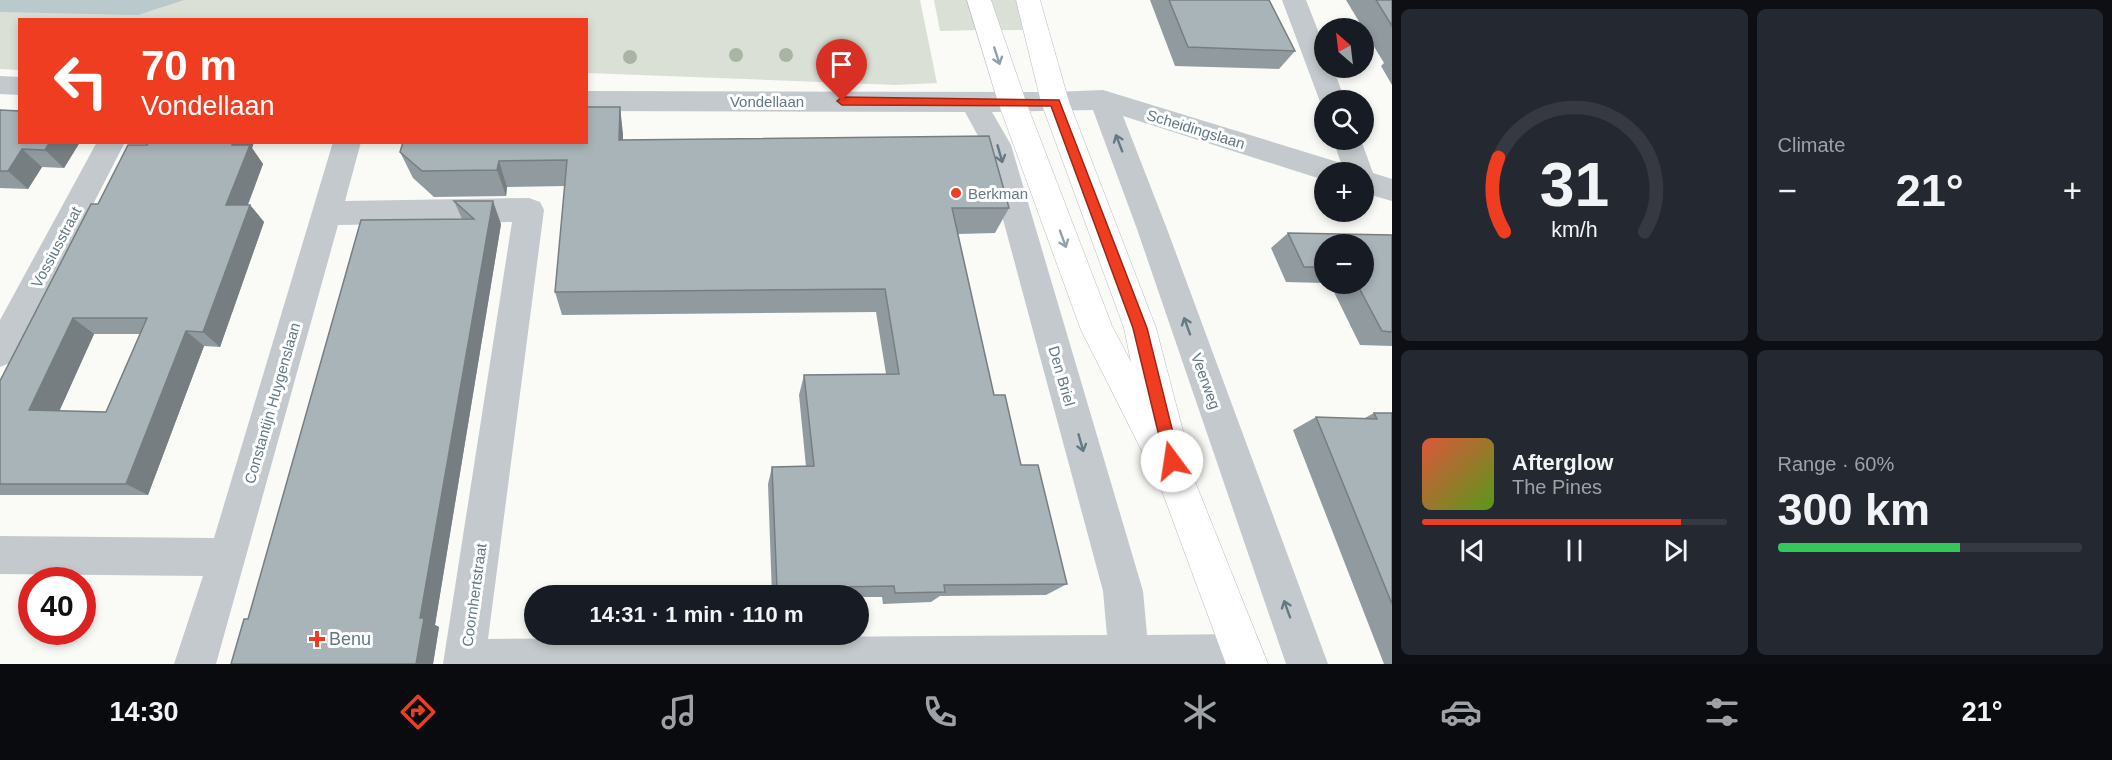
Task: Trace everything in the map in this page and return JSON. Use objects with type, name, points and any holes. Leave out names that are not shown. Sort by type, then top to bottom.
[{"type":"street","points":[[979,0],[1012,102],[1097,330],[1178,484],[1246,660]]},
{"type":"street","points":[[1028,0],[1055,102],[1140,328],[1178,484]]},
{"type":"street","points":[[1294,0],[1328,90]]},
{"type":"street","points":[[0,85],[18,86]]},
{"type":"street","name":"Scheidingslaan","points":[[1055,102],[1103,100],[1314,166]]},
{"type":"street","name":"Veerweg","points":[[1103,100],[1156,240],[1307,664]]},
{"type":"street","name":"Vondellaan","points":[[588,101],[1055,102]]},
{"type":"street","name":"Den Briel","points":[[973,102],[998,145],[1123,591],[1129,657]]},
{"type":"street","name":"Vossiusstraat","points":[[0,352],[110,144]]},
{"type":"street","name":"Constantijn Huygenslaan","points":[[195,664],[346,144]]},
{"type":"street","points":[[1374,185],[1392,190]]},
{"type":"street","name":"Coornhertstraat","points":[[326,213],[529,210],[465,662],[1129,657],[1246,660]]},
{"type":"street","points":[[0,555],[228,557]]},
{"type":"shaded area","points":[[0,0],[920,0],[937,83],[896,85],[588,73],[588,18],[18,18],[18,70],[0,69]]},
{"type":"shaded area","points":[[0,0],[184,0],[138,15],[0,12]]},
{"type":"shaded area","points":[[934,0],[971,0],[980,30],[940,31]]},
{"type":"shaded area","points":[[988,0],[1018,0],[1027,30],[998,30]]},
{"type":"building","points":[[1169,0],[1269,0],[1295,51],[1188,47]]},
{"type":"building","points":[[1376,0],[1392,0],[1392,26]]},
{"type":"building","points":[[588,107],[620,107],[619,140],[989,136],[1009,208],[952,208],[994,395],[1005,395],[1021,465],[1038,465],[1067,584],[944,585],[945,592],[895,593],[894,586],[777,585],[772,467],[814,466],[804,375],[899,374],[885,289],[555,292],[567,160],[499,161],[497,170],[422,171],[400,152],[402,144],[588,144]]},
{"type":"building","points":[[0,110],[18,111],[18,144],[49,144],[45,150],[22,149],[8,171],[0,171]]},
{"type":"building","points":[[128,145],[250,145],[226,205],[250,205],[203,332],[186,331],[126,484],[0,484],[0,381],[91,204],[98,204]],"holes":[[[73,318],[147,318],[106,412],[29,410]]]},
{"type":"building","points":[[454,201],[493,201],[420,618],[424,618],[416,664],[231,664],[244,619],[248,619],[361,220],[474,219]]},
{"type":"building","points":[[1288,233],[1340,234],[1314,234],[1314,267],[1304,267]]},
{"type":"building","points":[[1374,235],[1392,235],[1392,332],[1382,331],[1362,294],[1374,294]]},
{"type":"building","points":[[1374,413],[1392,413],[1392,604],[1316,417],[1377,419]]},
{"type":"place","name":"Berkman","points":[[956,193]]},
{"type":"place","name":"Benu","points":[[317,639]]},
{"type":"route","points":[[842,101],[1055,102],[1140,328],[1172,461]]}]
